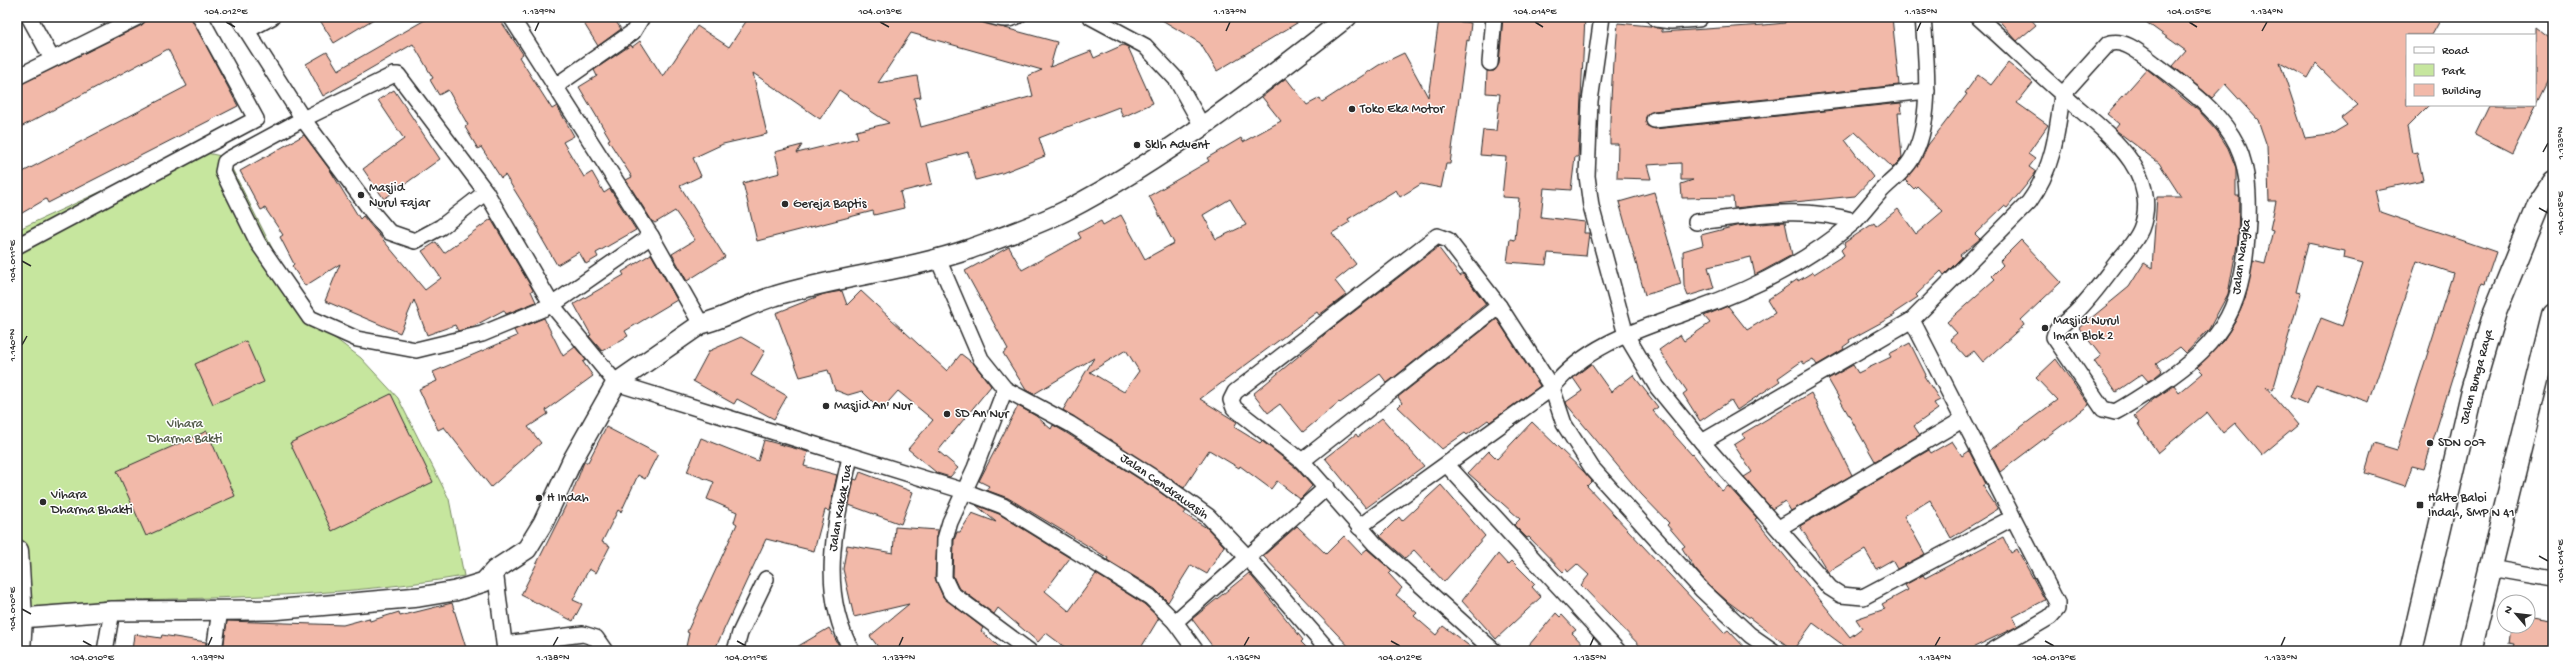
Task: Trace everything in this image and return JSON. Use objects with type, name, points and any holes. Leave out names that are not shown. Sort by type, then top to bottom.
[{"type":"main road","name":"Jalan Bunga Raya","points":[[2411,651],[2470,394],[2494,312],[2539,204],[2553,183]]},
{"type":"main road","points":[[2470,651],[2553,315]]},
{"type":"main road","points":[[17,551],[21,618],[19,651]]},
{"type":"street","points":[[29,17],[52,60]]},
{"type":"street","points":[[17,77],[138,17]]},
{"type":"street","points":[[17,246],[256,118],[200,17]]},
{"type":"street","points":[[238,17],[248,30],[304,119],[373,213],[389,232],[404,239],[415,241],[428,234],[486,192]]},
{"type":"street","points":[[248,30],[272,17]]},
{"type":"street","points":[[511,17],[557,85],[651,236],[701,324]]},
{"type":"street","points":[[557,85],[633,32],[642,17]]},
{"type":"street","points":[[1091,17],[1145,46],[1176,79],[1201,124]]},
{"type":"street","points":[[21,618],[112,611],[272,610],[419,597],[455,591],[484,582],[495,570],[527,549],[543,523],[572,461],[616,383],[701,324],[715,321],[774,296],[848,277],[938,259],[1028,227],[1063,211],[1150,162],[1347,17]]},
{"type":"street","points":[[1490,63],[1494,17]]},
{"type":"street","points":[[1602,17],[1590,108],[1587,176],[1591,206],[1626,335],[1657,387],[1702,442],[1779,528],[1830,588],[1852,597],[1863,597],[2012,518]]},
{"type":"street","points":[[1658,17],[1670,19],[1698,17]]},
{"type":"street","points":[[1359,527],[1552,388],[1567,369],[1590,353],[1626,335],[1711,304],[1752,286],[1800,262],[1855,221],[1911,160],[1923,126],[1927,91],[1924,17]]},
{"type":"street","points":[[1702,442],[1912,320],[2029,202],[2042,185],[2056,143],[2062,95],[1978,17]]},
{"type":"street","name":"Jalan Nangka","points":[[2116,42],[2122,43],[2144,56],[2185,86],[2221,121],[2233,137],[2242,156],[2247,179],[2247,229],[2240,288],[2222,329],[2204,351],[2184,368],[2118,411],[2108,412],[2104,409],[2054,337],[2057,328],[2080,308],[2141,230],[2145,212],[2145,195],[2136,167],[2124,152],[2088,114],[2062,95],[2108,44],[2116,42]]},
{"type":"street","points":[[651,236],[552,305],[482,334],[416,350],[357,339],[310,318],[258,243],[223,172],[225,162],[229,159],[304,119],[393,75],[398,75],[486,192],[552,305],[616,383],[850,457],[964,491],[1003,506],[1150,597],[1175,622],[1196,651]]},
{"type":"street","points":[[1654,120],[1927,91]]},
{"type":"street","points":[[1696,222],[1798,211],[1829,214],[1855,221]]},
{"type":"street","points":[[1494,651],[1427,593],[1359,527],[1327,487],[1302,461],[1234,408],[1231,400],[1236,392],[1437,236],[1448,240],[1499,306],[1552,388],[1564,424],[1592,468],[1702,590],[1750,635],[1773,651]]},
{"type":"street","points":[[938,259],[981,359],[1005,389],[975,468],[955,509],[945,539],[943,562],[946,586],[967,606],[1029,651]]},
{"type":"street","points":[[1302,461],[1499,306]]},
{"type":"street","points":[[1912,320],[2012,518],[2057,603],[2057,609],[2050,617],[1992,651]]},
{"type":"street","name":"Jalan Cendrawasih","points":[[1005,389],[1070,424],[1185,499],[1208,516],[1248,558],[1329,651]]},
{"type":"street","points":[[1779,528],[1962,420]]},
{"type":"street","name":"Jalan Kakak Tua","points":[[850,457],[833,537],[831,571],[841,631],[852,651]]},
{"type":"street","points":[[1447,465],[1618,651]]},
{"type":"street","points":[[1175,622],[1327,487]]},
{"type":"street","points":[[2491,568],[2553,579]]},
{"type":"street","points":[[495,570],[505,647],[583,634],[596,638],[605,651]]},
{"type":"street","points":[[735,651],[740,633],[766,579]]},
{"type":"street","points":[[214,651],[220,610]]},
{"type":"street","points":[[105,651],[112,611]]},
{"type":"lane","points":[[981,17],[1006,23],[1015,22],[1022,17]]},
{"type":"green space","name":"Vihara Dharma Bakti","points":[[192,150],[226,157],[307,317],[361,358],[398,398],[449,499],[464,576],[379,587],[251,597],[123,600],[60,606],[23,606],[17,538],[17,230]]},
{"type":"building","points":[[148,17],[191,17],[238,106],[48,203],[46,199],[17,216],[17,175],[187,86],[168,49],[17,129],[17,86],[142,25]]},
{"type":"building","points":[[318,17],[377,17],[334,43]]},
{"type":"building","points":[[430,17],[498,17],[523,54],[519,57],[552,109],[557,106],[574,136],[563,142],[584,177],[592,172],[604,193],[610,189],[636,230],[596,253],[598,257],[586,264],[579,252],[557,265],[538,232],[540,231],[505,175],[501,178],[481,147],[478,149],[465,127],[468,125],[448,90],[439,95],[430,80],[433,78],[413,44],[323,96],[306,64],[327,52],[338,70]]},
{"type":"building","points":[[580,17],[613,17],[621,29],[598,46]]},
{"type":"building","points":[[749,17],[964,17],[1057,42],[1050,67],[1091,51],[1094,58],[1123,45],[1128,47],[1153,103],[1123,117],[1119,107],[1039,138],[1045,156],[1002,173],[976,180],[968,152],[927,163],[932,184],[900,192],[904,208],[874,215],[873,211],[757,241],[743,183],[780,173],[775,152],[802,145],[797,153],[858,138],[856,131],[889,123],[839,90],[820,119],[753,73],[767,134],[723,144],[693,158],[701,176],[680,186],[725,257],[687,281],[672,254],[695,240],[675,211],[655,223],[652,221],[626,180],[632,177],[608,140],[610,139],[579,87],[597,76],[594,70],[631,45],[632,47],[640,41],[663,77],[697,26],[729,47]],"holes":[[[911,33],[1042,70],[1028,76],[1033,96],[921,127],[914,98],[921,97],[917,76],[878,83]]]},
{"type":"building","points":[[1157,17],[1307,17],[1217,71],[1200,43]]},
{"type":"building","points":[[1503,17],[1585,17],[1578,157],[1575,157],[1571,190],[1544,188],[1541,217],[1585,222],[1584,233],[1589,233],[1586,256],[1548,253],[1546,265],[1507,262],[1510,239],[1515,240],[1519,198],[1502,197],[1506,157],[1480,155],[1483,130],[1496,131],[1500,94],[1486,93],[1487,71],[1494,71],[1499,64]]},
{"type":"building","points":[[1785,17],[1892,17],[1899,85],[1653,111],[1646,117],[1647,126],[1655,129],[1901,103],[1902,113],[1898,113],[1902,158],[1893,168],[1855,132],[1845,140],[1873,177],[1855,196],[1734,208],[1733,197],[1682,198],[1681,184],[1693,180],[1681,180],[1681,163],[1647,165],[1651,179],[1617,178],[1618,144],[1610,144],[1610,120],[1613,61],[1615,61],[1618,23],[1650,26],[1662,29],[1662,32],[1785,23]]},
{"type":"building","points":[[1996,17],[2029,17],[2036,25],[2017,41]]},
{"type":"building","points":[[2139,17],[2442,17],[2433,34],[2406,34],[2406,106],[2428,106],[2407,127],[2412,153],[2417,152],[2423,180],[2375,190],[2380,212],[2496,252],[2485,284],[2482,283],[2424,469],[2412,466],[2405,486],[2365,473],[2374,443],[2397,450],[2453,273],[2417,261],[2369,402],[2316,384],[2307,404],[2290,397],[2321,318],[2342,326],[2363,263],[2344,258],[2345,251],[2308,243],[2296,292],[2301,293],[2273,390],[2266,387],[2298,425],[2262,455],[2235,423],[2223,433],[2207,412],[2158,453],[2138,424],[2139,423],[2134,416],[2154,399],[2174,386],[2179,393],[2203,373],[2197,367],[2223,341],[2235,322],[2245,300],[2253,261],[2265,264],[2273,230],[2270,229],[2276,201],[2269,201],[2267,146],[2258,120],[2225,84],[2212,98],[2173,66],[2186,51]],"holes":[[[2280,62],[2308,78],[2316,64],[2358,105],[2341,118],[2347,125],[2330,135],[2305,138]]]},
{"type":"building","points":[[1439,19],[1471,23],[1469,41],[1467,40],[1450,164],[1446,164],[1441,188],[1421,184],[1400,197],[1396,190],[1348,219],[1350,222],[1332,233],[1356,264],[1335,281],[1346,295],[1319,315],[1317,312],[1200,399],[1237,422],[1234,427],[1260,443],[1262,441],[1296,468],[1312,486],[1300,499],[1277,481],[1271,489],[1240,466],[1239,468],[1209,450],[1184,488],[1063,410],[1094,358],[1034,394],[1026,390],[1003,353],[1008,349],[965,271],[1009,247],[1022,270],[1081,238],[1078,233],[1101,221],[1103,225],[1121,215],[1145,259],[1174,243],[1149,196],[1209,161],[1207,158],[1241,138],[1243,142],[1281,121],[1262,97],[1286,78],[1307,105],[1320,98],[1322,102],[1379,65],[1404,53],[1428,97]],"holes":[[[1230,199],[1246,225],[1216,239],[1203,215]],[[1126,350],[1139,371],[1124,392],[1090,372]]]},
{"type":"building","points":[[2535,27],[2553,41],[2553,70],[2536,104],[2536,34]]},
{"type":"building","points":[[2008,63],[2033,83],[2017,103],[2048,125],[2028,154],[2035,159],[2029,167],[2036,172],[2007,208],[2004,206],[1975,234],[1980,239],[1960,255],[1962,257],[1944,275],[1941,271],[1916,295],[1918,297],[1894,313],[1895,315],[1849,340],[1850,342],[1843,347],[1844,349],[1817,365],[1813,359],[1804,364],[1802,361],[1778,378],[1780,381],[1737,410],[1731,400],[1700,421],[1683,394],[1687,391],[1659,350],[1680,335],[1684,341],[1710,323],[1704,316],[1728,306],[1747,330],[1775,313],[1767,300],[1798,279],[1798,281],[1813,272],[1814,274],[1844,255],[1841,250],[1845,246],[1844,243],[1874,223],[1876,226],[1898,209],[1916,234],[1943,211],[1917,186],[1914,189],[1905,180],[1915,169],[1928,145],[1967,94],[1965,93],[1978,75],[1991,85]]},
{"type":"building","points":[[2147,69],[2200,112],[2217,131],[2228,148],[2236,168],[2236,196],[2239,196],[2238,240],[2228,294],[2209,329],[2186,353],[2180,347],[2156,364],[2162,371],[2154,378],[2148,381],[2142,374],[2116,392],[2094,361],[2101,356],[2079,328],[2129,287],[2144,263],[2152,268],[2157,197],[2181,197],[2159,163],[2117,131],[2115,129],[2119,124],[2107,114]]},
{"type":"building","points":[[394,90],[440,159],[384,199],[363,169],[404,139],[378,100]]},
{"type":"building","points":[[2489,106],[2535,106],[2512,153],[2475,134]]},
{"type":"building","points":[[304,135],[330,170],[360,219],[363,216],[425,290],[441,278],[422,251],[436,242],[444,253],[491,219],[533,290],[531,291],[536,302],[506,314],[504,310],[472,327],[458,331],[455,325],[427,335],[414,300],[400,333],[325,301],[340,264],[305,286],[292,266],[294,264],[280,237],[283,235],[265,208],[261,210],[240,171]]},
{"type":"building","points":[[1654,192],[1681,284],[1645,295],[1619,202]]},
{"type":"building","points":[[1785,222],[1792,255],[1755,275],[1751,257],[1708,267],[1714,288],[1688,296],[1684,286],[1683,251],[1703,245],[1701,235],[1736,226]]},
{"type":"building","points":[[2021,240],[2061,282],[2021,320],[2024,325],[1983,362],[1974,351],[1966,357],[1950,339],[1957,333],[1947,322],[1995,279],[1992,276],[2003,265],[2000,261]]},
{"type":"building","points":[[1438,247],[1460,276],[1463,274],[1486,304],[1387,383],[1380,374],[1340,403],[1339,402],[1303,432],[1280,404],[1268,413],[1253,394],[1330,330]]},
{"type":"building","points":[[651,254],[677,300],[625,331],[628,336],[602,351],[589,336],[591,335],[574,304],[624,275],[622,272]]},
{"type":"building","points":[[842,291],[847,305],[861,291],[947,371],[961,354],[974,364],[991,386],[938,451],[958,468],[950,477],[937,473],[908,449],[933,420],[898,391],[881,410],[862,391],[848,395],[835,390],[828,370],[800,377],[776,313],[824,294]]},
{"type":"building","points":[[544,318],[563,356],[575,347],[586,360],[583,362],[593,376],[546,410],[548,414],[528,427],[541,443],[491,487],[444,427],[438,430],[419,389],[437,381],[433,372],[517,336],[514,330]]},
{"type":"building","points":[[1497,319],[1540,386],[1490,422],[1488,420],[1467,435],[1465,433],[1442,449],[1398,407],[1402,403],[1398,397]]},
{"type":"building","points":[[741,337],[765,351],[751,375],[787,396],[774,419],[737,399],[734,404],[693,381],[709,351]]},
{"type":"building","points":[[246,341],[264,382],[213,404],[195,364]]},
{"type":"building","points":[[1910,343],[1926,375],[1924,376],[1940,400],[1934,403],[1938,409],[1914,426],[1920,435],[1875,461],[1828,379],[1853,365],[1858,373],[1891,357],[1889,354]]},
{"type":"building","points":[[2056,359],[2089,405],[2000,472],[1989,451],[2057,400],[2036,378]]},
{"type":"building","points":[[1591,364],[1611,392],[1633,375],[1658,407],[1653,411],[1692,455],[1693,454],[1722,491],[1728,486],[1757,518],[1755,519],[1850,637],[1862,628],[1856,619],[1885,609],[1882,604],[1908,590],[1905,585],[1923,575],[1925,578],[2003,537],[2011,553],[2017,549],[2045,600],[2013,617],[2018,626],[1966,651],[1851,651],[1813,623],[1793,650],[1727,601],[1708,584],[1695,569],[1682,548],[1685,546],[1667,525],[1669,523],[1641,494],[1567,405],[1566,402],[1582,391],[1573,378]]},
{"type":"building","points":[[1811,393],[1852,475],[1791,511],[1785,501],[1772,509],[1744,477],[1752,472],[1734,445],[1745,438],[1742,434]]},
{"type":"building","points":[[391,394],[433,482],[332,531],[290,443]]},
{"type":"building","points":[[1018,406],[1036,416],[1051,429],[1053,425],[1154,488],[1186,511],[1184,514],[1207,528],[1224,546],[1207,574],[1191,565],[1168,602],[1155,589],[1107,560],[1108,558],[1008,498],[986,490],[989,486],[979,481]]},
{"type":"building","points":[[1382,418],[1424,466],[1366,508],[1325,458],[1356,434],[1358,437]]},
{"type":"building","points":[[1532,422],[1585,473],[1592,481],[1587,486],[1724,633],[1728,630],[1748,651],[1645,651],[1581,585],[1589,575],[1577,564],[1568,572],[1566,569],[1563,572],[1529,537],[1527,538],[1514,525],[1520,519],[1468,473],[1489,451],[1497,459]]},
{"type":"building","points":[[606,427],[658,454],[645,479],[638,475],[621,512],[618,510],[602,542],[610,546],[596,573],[589,569],[573,600],[582,604],[573,621],[521,595],[573,491],[584,462],[588,462]]},
{"type":"building","points":[[207,431],[235,496],[146,536],[117,471]]},
{"type":"building","points":[[701,438],[758,461],[764,440],[808,452],[804,466],[837,475],[829,511],[825,510],[814,551],[766,539],[714,651],[685,651],[689,633],[687,632],[737,524],[734,522],[737,512],[707,499],[714,482],[687,472]]},
{"type":"building","points":[[1952,441],[1962,456],[1969,451],[1986,484],[1983,486],[1998,509],[1951,538],[1930,500],[1904,516],[1925,554],[1897,569],[1892,560],[1876,569],[1865,550],[1828,572],[1800,526],[1929,450],[1931,453]]},
{"type":"building","points":[[860,472],[913,492],[901,524],[849,505],[854,479],[857,480]]},
{"type":"building","points":[[1441,485],[1485,536],[1444,582],[1414,550],[1405,558],[1380,536],[1399,517],[1402,521]]},
{"type":"building","points":[[976,505],[999,514],[1070,558],[1045,591],[1069,611],[1096,574],[1144,604],[1159,618],[1139,651],[1070,651],[1046,633],[1038,642],[998,608],[994,614],[958,587],[953,576],[954,540],[957,532],[960,532],[972,513],[996,522]]},
{"type":"building","points":[[1297,526],[1326,554],[1344,536],[1361,554],[1367,549],[1392,571],[1389,574],[1402,588],[1396,595],[1417,613],[1414,616],[1436,635],[1443,626],[1476,651],[1353,651],[1263,556]]},
{"type":"building","points":[[895,527],[938,530],[935,578],[943,597],[983,628],[981,631],[1004,651],[881,651],[870,636],[909,604],[854,617],[843,569],[847,545],[893,553]]},
{"type":"building","points":[[1498,554],[1508,565],[1512,561],[1535,584],[1532,587],[1541,597],[1496,639],[1462,601]]},
{"type":"building","points":[[1249,573],[1303,640],[1301,642],[1310,651],[1216,651],[1192,619]]},
{"type":"building","points":[[452,603],[467,651],[223,650],[227,621],[343,625],[369,618],[370,621],[399,612],[400,616]]},
{"type":"building","points":[[1556,613],[1560,617],[1562,615],[1576,630],[1572,633],[1589,651],[1524,651]]},
{"type":"building","points":[[2536,617],[2553,620],[2553,651],[2512,651],[2514,644],[2508,643],[2509,634],[2536,634]]},
{"type":"building","points":[[829,628],[842,651],[790,651]]},
{"type":"building","points":[[134,634],[161,638],[162,635],[206,642],[205,651],[132,651]]},
{"type":"place","name":"Toko Eka Motor","points":[[1352,109]]},
{"type":"place","name":"Sklh Advent","points":[[1137,145]]},
{"type":"place","name":"Masjid Nurul Fajar","points":[[361,195]]},
{"type":"place","name":"Gereja Baptis","points":[[785,204]]},
{"type":"place","name":"Masjid Nurul Iman Blok 2","points":[[2045,328]]},
{"type":"place","name":"Masjid An' Nur","points":[[826,406]]},
{"type":"place","name":"SD An Nur","points":[[947,414]]},
{"type":"place","name":"SDN 007","points":[[2430,443]]},
{"type":"place","name":"H Indah","points":[[539,498]]},
{"type":"place","name":"Vihara Dharma Bhakti","points":[[43,502]]},
{"type":"place","name":"Halte Baloi Indah, SMP N 41","points":[[2420,505]]}]
